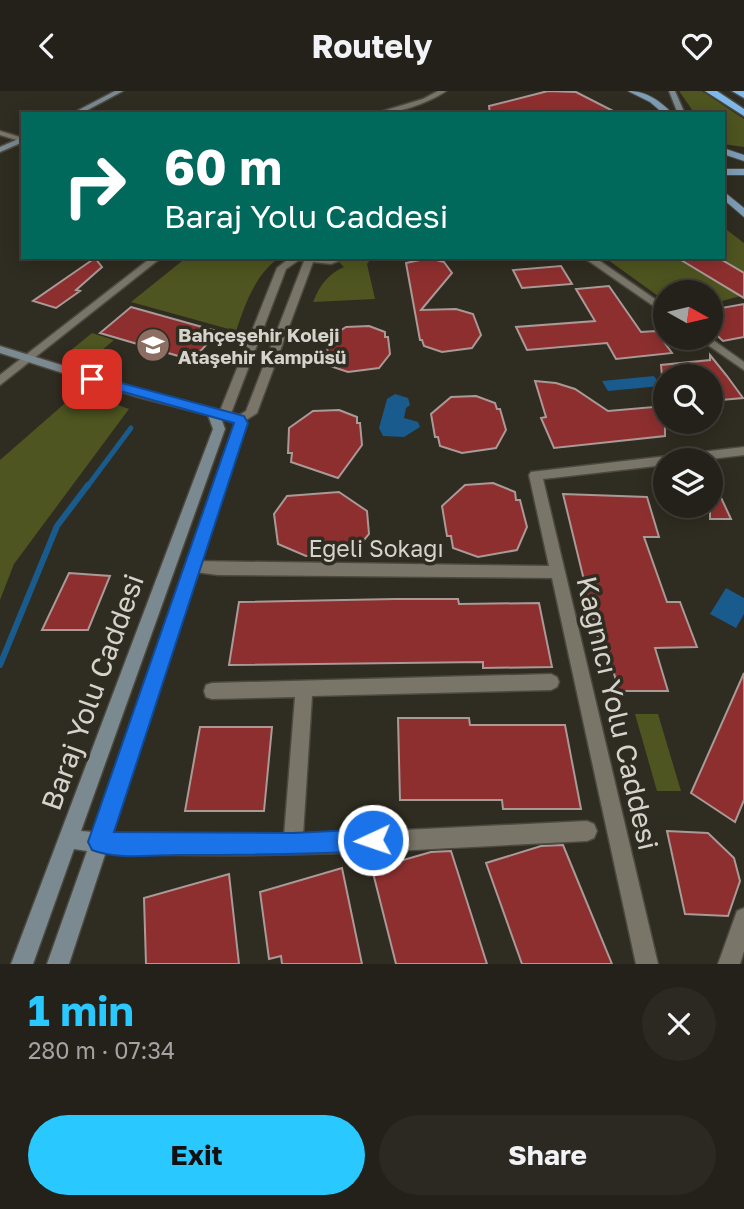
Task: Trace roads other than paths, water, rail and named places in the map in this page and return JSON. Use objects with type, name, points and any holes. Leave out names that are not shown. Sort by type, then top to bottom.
[{"type":"highway","points":[[710,91],[744,113]]},
{"type":"highway","points":[[737,91],[744,95]]},
{"type":"main road","points":[[632,91],[651,94],[673,105],[680,112]]},
{"type":"main road","points":[[651,94],[667,112]]},
{"type":"main road","points":[[725,151],[744,153]]},
{"type":"main road","points":[[725,152],[744,159]]},
{"type":"main road","points":[[725,172],[744,172]]},
{"type":"main road","points":[[725,196],[744,213]]},
{"type":"street","points":[[78,112],[120,91]]},
{"type":"street","points":[[383,112],[425,100],[443,91]]},
{"type":"street","points":[[672,91],[681,112]]},
{"type":"street","points":[[0,133],[21,140]]},
{"type":"street","points":[[0,150],[21,140]]},
{"type":"street","points":[[0,381],[155,259]]},
{"type":"street","name":"Baraj Yolu Caddesi","points":[[22,964],[219,429],[282,268],[299,259]]},
{"type":"street","name":"Baraj Yolu Caddesi","points":[[226,416],[251,413],[301,259]]},
{"type":"street","points":[[311,259],[338,259]]},
{"type":"street","points":[[590,259],[653,303]]},
{"type":"street","points":[[0,349],[226,416]]},
{"type":"street","points":[[720,350],[744,367]]},
{"type":"street","name":"Baraj Yolu Caddesi","points":[[58,964],[240,428],[226,416]]},
{"type":"street","name":"Kağnıcı Yolu Caddesi","points":[[647,964],[536,475],[743,452]]},
{"type":"street","name":"Baraj Yolu Caddesi","points":[[169,565],[193,566]]},
{"type":"street","name":"Egeli Sokağı","points":[[193,566],[218,569],[559,572]]},
{"type":"street","points":[[212,691],[551,682]]},
{"type":"street","points":[[293,844],[304,688]]},
{"type":"street","points":[[100,842],[293,844],[587,831]]},
{"type":"street","name":"Baraj Yolu Caddesi","points":[[67,839],[100,842]]},
{"type":"street","points":[[729,964],[744,918]]},
{"type":"water","points":[[653,376],[653,387],[608,391],[602,381]]},
{"type":"water","points":[[395,394],[408,398],[410,405],[406,408],[404,418],[418,422],[420,427],[404,437],[383,436],[379,428],[387,399]]},
{"type":"water","points":[[726,588],[744,598],[744,614],[736,628],[710,614]]},
{"type":"waterway","points":[[87,487],[131,428]]},
{"type":"waterway","points":[[0,665],[57,526],[88,485]]},
{"type":"place","name":"Bahçeşehir Koleji Ataşehir Kampüsü","points":[[153,345]]}]
